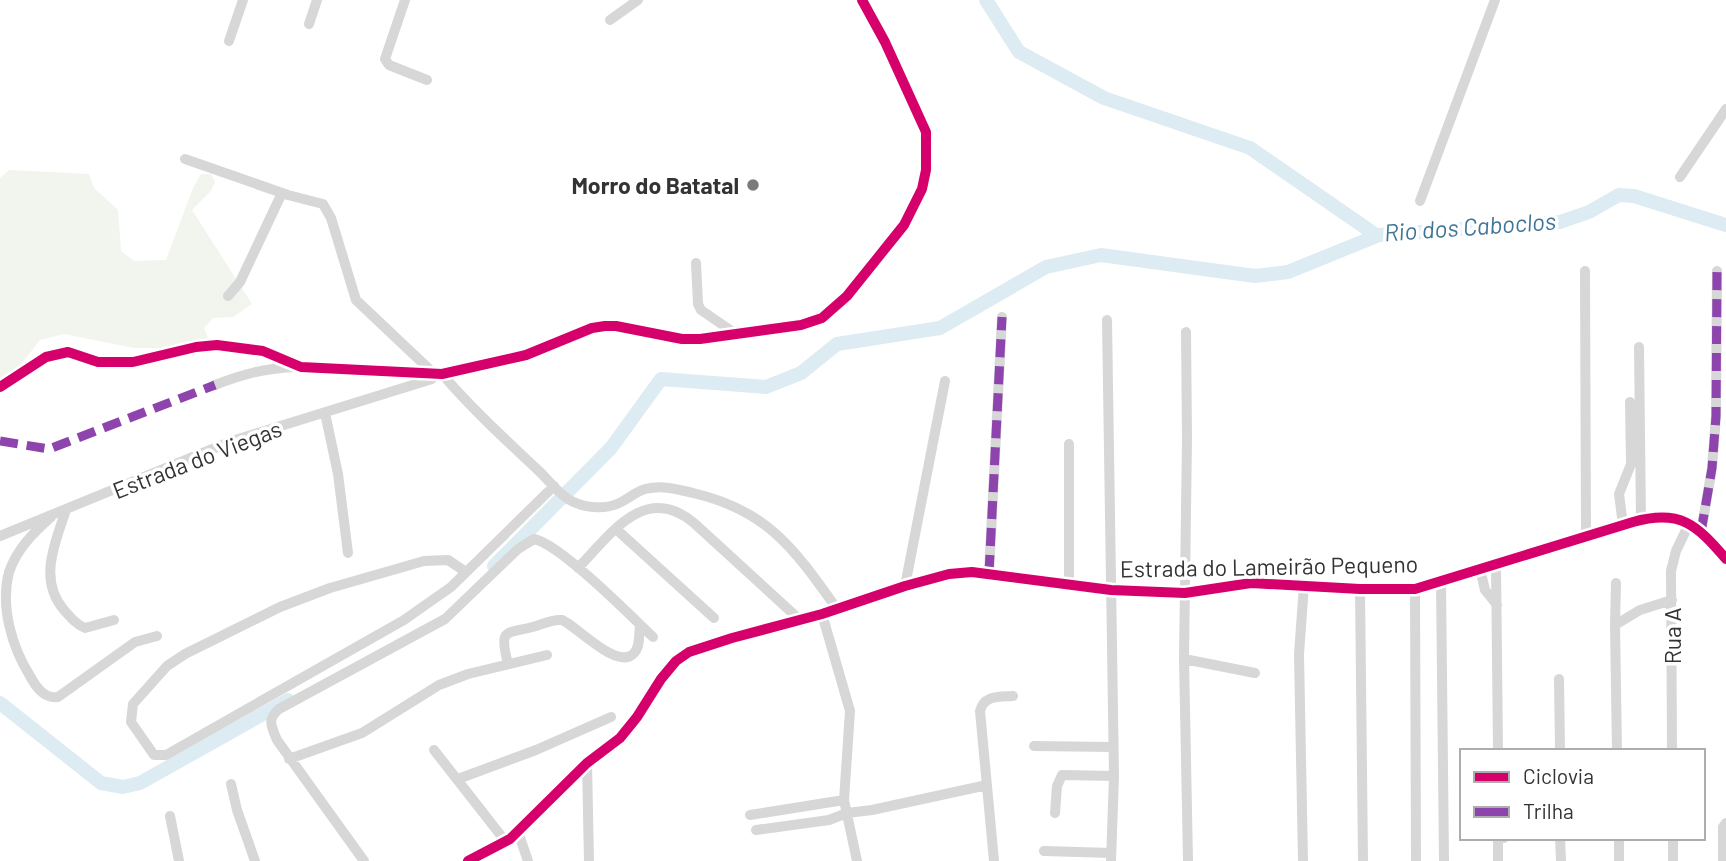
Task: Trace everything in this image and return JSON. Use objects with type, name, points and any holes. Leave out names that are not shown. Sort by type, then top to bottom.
[{"type":"street","points":[[229,41],[243,0]]},
{"type":"street","points":[[309,24],[317,0]]},
{"type":"street","points":[[405,0],[385,59],[389,65],[427,80]]},
{"type":"street","points":[[610,20],[638,0]]},
{"type":"street","name":"Estrada do Viegas","points":[[0,387],[46,357],[68,352],[97,362],[133,362],[217,345],[264,351],[301,366],[438,374],[526,355],[592,328],[605,326],[700,340],[801,325],[822,318],[848,296],[904,225],[922,189],[926,170],[926,132],[885,42],[862,0]]},
{"type":"street","points":[[1420,201],[1495,0]]},
{"type":"street","points":[[1680,177],[1726,109]]},
{"type":"street","points":[[185,159],[282,193],[316,201],[327,208],[356,300],[573,502],[600,507],[617,504],[642,490],[656,487],[703,495],[745,512],[764,522],[778,534],[837,609]]},
{"type":"street","points":[[228,296],[240,282],[282,193]]},
{"type":"street","points":[[696,263],[698,304],[701,310],[736,334]]},
{"type":"street","points":[[1585,271],[1586,537]]},
{"type":"street","points":[[1700,532],[1712,468],[1716,416],[1717,271]]},
{"type":"street","points":[[989,573],[1002,317]]},
{"type":"street","points":[[1044,852],[1111,857],[1114,776],[1107,320]]},
{"type":"street","points":[[1186,332],[1184,659],[1188,861]]},
{"type":"street","points":[[1639,347],[1641,520]]},
{"type":"street","points":[[215,385],[259,369],[301,366]]},
{"type":"street","name":"Estrada do Viegas","points":[[0,536],[232,440],[429,381],[438,374]]},
{"type":"street","points":[[905,586],[945,381]]},
{"type":"street","points":[[1623,525],[1619,494],[1631,464],[1630,402]]},
{"type":"street","points":[[326,413],[338,474],[348,553]]},
{"type":"street","points":[[1069,444],[1069,584]]},
{"type":"street","points":[[466,572],[448,560],[424,561],[330,588],[280,607],[185,654],[167,666],[133,704],[131,722],[154,755],[166,755],[393,626],[451,587],[555,487]]},
{"type":"street","points":[[578,568],[625,519],[661,507],[682,513],[800,620]]},
{"type":"street","points":[[66,510],[51,562],[52,594],[76,624],[85,628],[114,620]]},
{"type":"street","points":[[54,514],[19,552],[8,575],[5,597],[15,650],[35,685],[47,696],[58,697],[135,642],[157,636]]},
{"type":"street","name":"Estrada do Lameirão Pequeno","points":[[468,861],[506,842],[587,763],[620,737],[637,717],[661,679],[689,652],[822,614],[948,573],[989,573],[1111,590],[1185,593],[1251,583],[1415,589],[1623,525],[1666,516],[1689,524],[1726,559]]},
{"type":"street","name":"Rua A","points":[[1672,749],[1673,561],[1689,524]]},
{"type":"street","points":[[616,529],[714,618]]},
{"type":"street","points":[[364,861],[289,760],[271,728],[273,713],[436,624],[462,603],[518,548],[529,541],[544,542],[578,568],[653,637]]},
{"type":"street","points":[[1496,564],[1498,749]]},
{"type":"street","points":[[1480,569],[1485,590],[1497,606]]},
{"type":"street","points":[[1441,582],[1444,861]]},
{"type":"street","points":[[1615,583],[1617,749]]},
{"type":"street","points":[[1303,861],[1299,654],[1304,584]]},
{"type":"street","points":[[451,587],[462,603]]},
{"type":"street","points":[[1360,589],[1363,861]]},
{"type":"street","points":[[1415,589],[1416,861]]},
{"type":"street","points":[[1615,625],[1640,610],[1672,600]]},
{"type":"street","points":[[822,614],[850,711],[844,800],[857,861]]},
{"type":"street","points":[[508,664],[503,645],[510,630],[530,628],[555,620],[562,621],[598,647],[622,657],[630,657],[635,652],[640,625]]},
{"type":"street","points":[[289,760],[362,733],[439,685],[468,674],[547,655]]},
{"type":"street","points":[[1184,659],[1255,673]]},
{"type":"street","points":[[1559,679],[1560,749]]},
{"type":"street","points":[[994,861],[981,707],[988,699],[1013,696]]},
{"type":"street","points":[[457,779],[611,717]]},
{"type":"street","points":[[1034,746],[1113,747]]},
{"type":"street","points":[[434,750],[506,842]]},
{"type":"street","points":[[587,763],[589,861]]},
{"type":"street","points":[[1055,813],[1056,786],[1062,775],[1114,776]]},
{"type":"street","points":[[232,784],[237,810],[255,861]]},
{"type":"street","points":[[755,830],[830,820],[847,813],[987,785]]},
{"type":"street","points":[[750,815],[844,800]]},
{"type":"street","points":[[170,816],[179,861]]},
{"type":"street","points":[[1723,861],[1723,827],[1726,823]]},
{"type":"street","points":[[518,832],[528,861]]},
{"type":"street","points":[[1498,840],[1498,861]]},
{"type":"street","points":[[1560,840],[1561,861]]},
{"type":"street","points":[[1619,840],[1619,861]]},
{"type":"street","points":[[1673,840],[1673,861]]},
{"type":"shaded area","points":[[9,170],[89,174],[94,188],[118,210],[121,251],[134,261],[166,260],[193,188],[201,174],[211,174],[215,182],[211,191],[192,210],[252,304],[233,317],[213,318],[204,328],[208,338],[168,348],[134,348],[64,334],[40,340],[18,368],[0,380],[0,178]]},
{"type":"waterway","name":"Rio dos Caboclos","points":[[986,0],[1019,52],[1104,98],[1250,148],[1376,235]]},
{"type":"waterway","points":[[494,566],[611,448],[661,379],[766,387],[801,373],[837,344],[940,328],[1046,267],[1101,255],[1255,276],[1288,272],[1379,235],[1560,222],[1589,212],[1619,195],[1634,196],[1726,225]]},
{"type":"waterway","points":[[0,703],[101,783],[123,787],[140,783],[288,700]]},
{"type":"marked path","points":[[1701,532],[1712,468],[1716,416],[1717,271]]},
{"type":"marked path","points":[[989,573],[1002,317]]},
{"type":"marked path","points":[[0,441],[49,449],[215,385]]},
{"type":"cycle path","points":[[0,387],[46,357],[68,352],[98,362],[133,362],[196,347],[217,345],[263,351],[301,367],[442,374],[526,355],[592,328],[605,326],[682,339],[700,339],[801,325],[822,318],[847,296],[904,225],[922,189],[926,170],[926,132],[885,42],[862,0]]},
{"type":"cycle path","points":[[468,861],[510,839],[587,763],[620,738],[661,679],[676,661],[689,652],[949,574],[972,572],[1111,590],[1185,593],[1251,583],[1415,589],[1633,522],[1663,517],[1686,522],[1696,528],[1726,559]]},
{"type":"place","name":"Morro do Batatal","points":[[753,185]]}]
